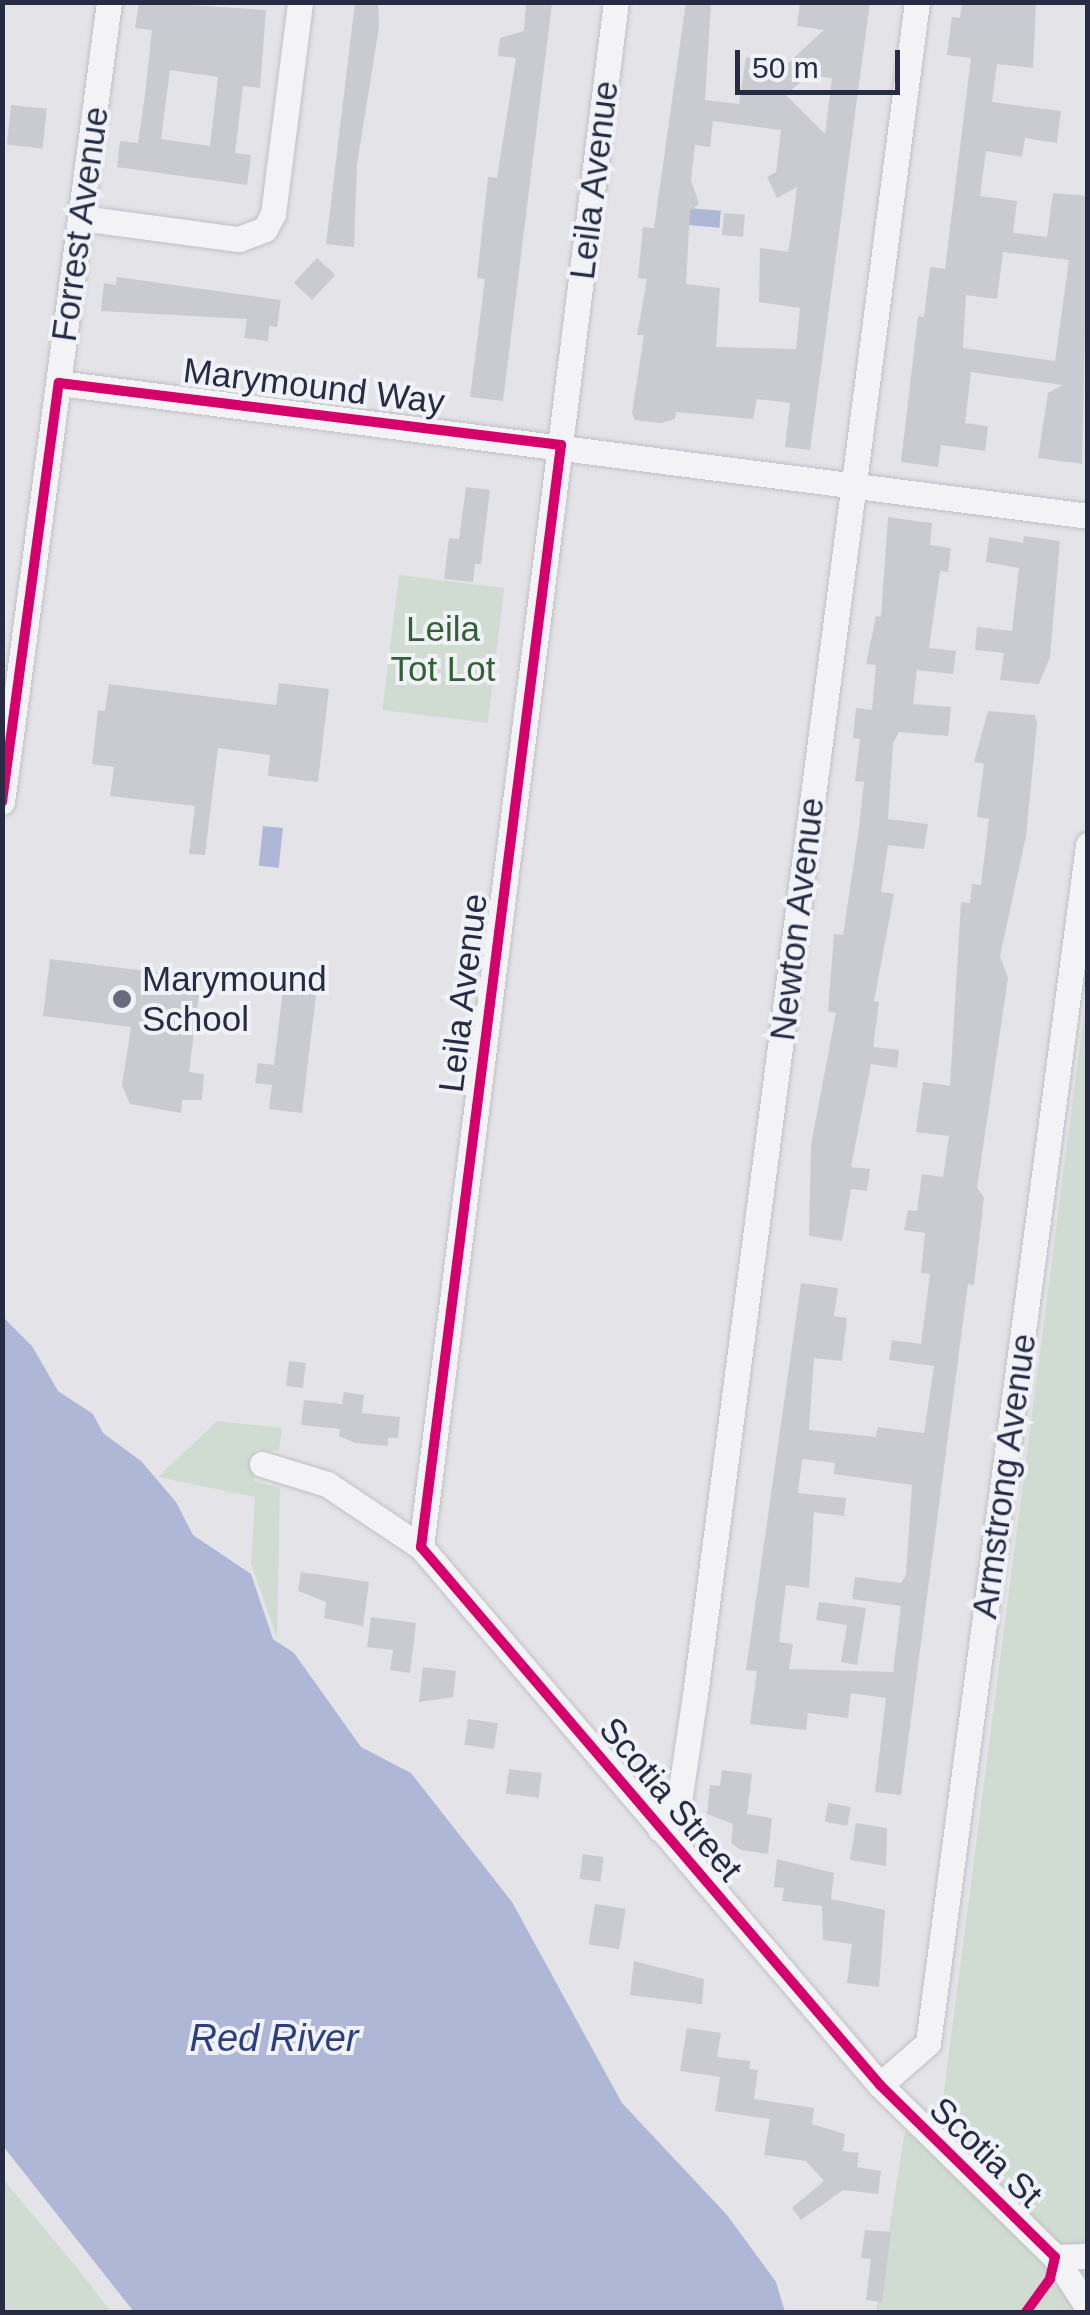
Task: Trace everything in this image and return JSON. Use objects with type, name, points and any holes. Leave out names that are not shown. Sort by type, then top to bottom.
[{"type":"street","name":"Forrest Avenue","points":[[4,802],[109,2]]},
{"type":"street","points":[[81,218],[239,239],[265,229],[273,214],[300,2]]},
{"type":"street","name":"Leila Avenue","points":[[420,1548],[616,2]]},
{"type":"street","name":"Newton Avenue","points":[[660,1829],[679,1802],[695,1695],[917,2]]},
{"type":"street","name":"Marymound Way","points":[[59,383],[1088,516]]},
{"type":"street","name":"Armstrong Avenue","points":[[880,2085],[928,2043],[1088,846]]},
{"type":"street","name":"Scotia Street","points":[[262,1464],[328,1484],[420,1548],[880,2085]]},
{"type":"street","name":"Scotia St","points":[[880,2085],[1055,2257],[1088,2308]]},
{"type":"street","points":[[1055,2257],[1088,2256]]},
{"type":"green space","name":"Leila Tot Lot","points":[[399,575],[504,588],[488,723],[382,710]]},
{"type":"green space","points":[[1087,991],[1087,2312],[876,2312],[905,2131],[936,2152]]},
{"type":"green space","points":[[217,1421],[282,1428],[279,1451],[256,1449],[254,1481],[280,1488],[277,1638],[251,1564],[255,1497],[158,1477]]},
{"type":"green space","points":[[2,2178],[78,2269],[111,2312],[3,2312]]},
{"type":"water","points":[[689,208],[721,211],[719,228],[688,225]]},
{"type":"water","points":[[263,826],[283,828],[279,868],[259,866]]},
{"type":"water","name":"Red River","points":[[3,1317],[32,1346],[58,1391],[93,1414],[103,1433],[141,1461],[176,1502],[193,1535],[251,1574],[273,1639],[294,1653],[361,1747],[411,1773],[512,1902],[622,2103],[727,2215],[776,2282],[785,2312],[134,2312],[3,2146]]},
{"type":"building","points":[[139,2],[266,10],[260,88],[243,86],[235,153],[251,155],[247,185],[117,167],[120,141],[138,143],[145,95],[152,30],[135,28]],"holes":[[[170,70],[218,77],[210,146],[161,139]]]},
{"type":"building","points":[[355,2],[378,2],[379,27],[357,164],[354,247],[326,244]]},
{"type":"building","points":[[526,2],[552,4],[503,401],[470,397],[485,279],[477,278],[488,177],[497,178],[516,58],[498,56],[500,38],[524,31]]},
{"type":"building","points":[[686,2],[711,2],[705,100],[739,104],[746,57],[788,63],[824,30],[797,26],[800,2],[870,2],[810,450],[785,447],[790,403],[757,399],[753,419],[676,412],[675,419],[661,423],[635,420],[632,413],[644,335],[637,335],[647,279],[638,278],[643,227],[654,228]],"holes":[[[808,75],[832,78],[825,134],[786,95]],[[713,121],[781,130],[776,172],[767,177],[777,198],[797,187],[791,235],[788,252],[760,248],[759,302],[800,308],[796,349],[716,347],[720,288],[686,284],[690,211],[699,204],[691,180],[695,145],[710,147]]]},
{"type":"building","points":[[962,2],[1036,2],[1033,68],[997,64],[992,102],[1061,111],[1057,143],[1025,138],[1022,157],[986,151],[980,196],[1017,201],[1013,233],[1047,237],[1053,193],[1088,196],[1082,464],[1038,458],[1048,393],[1063,385],[971,372],[965,423],[988,426],[985,451],[941,445],[938,467],[901,462],[918,316],[924,317],[930,267],[945,269],[971,58],[947,55],[952,17],[960,18]],"holes":[[[1003,252],[1069,260],[1055,361],[963,348],[966,295],[997,299]]]},
{"type":"building","points":[[11,105],[47,109],[43,149],[7,145]]},
{"type":"building","points":[[724,213],[745,215],[743,237],[722,235]]},
{"type":"building","points":[[317,258],[335,275],[312,300],[294,283]]},
{"type":"building","points":[[117,277],[281,300],[277,327],[269,326],[268,341],[244,338],[247,319],[101,311],[104,283],[116,285]]},
{"type":"building","points":[[466,487],[490,490],[481,564],[475,564],[473,582],[444,579],[449,538],[459,539]]},
{"type":"building","points":[[888,517],[932,523],[930,545],[951,548],[948,572],[940,571],[929,648],[956,651],[953,674],[917,670],[913,704],[951,707],[948,736],[899,732],[893,743],[888,819],[928,824],[924,849],[888,845],[881,892],[894,894],[874,1001],[879,1002],[873,1047],[899,1050],[897,1068],[871,1064],[851,1167],[870,1169],[867,1191],[851,1189],[842,1241],[809,1236],[811,1145],[836,1013],[828,1011],[834,934],[843,935],[858,835],[864,782],[855,781],[860,739],[853,738],[856,708],[872,710],[876,665],[866,664],[876,616],[881,617]]},
{"type":"building","points":[[1024,536],[1060,541],[1050,657],[1039,684],[1000,680],[1004,653],[975,650],[977,627],[1012,631],[1019,568],[986,562],[989,537],[1023,543]]},
{"type":"building","points":[[279,683],[329,689],[318,782],[268,776],[270,755],[218,748],[205,855],[189,854],[195,806],[110,796],[114,767],[92,764],[98,710],[105,711],[109,684],[276,705]]},
{"type":"building","points":[[988,711],[1035,715],[1026,836],[1000,956],[1008,978],[977,1188],[984,1197],[974,1285],[968,1284],[901,1795],[875,1792],[886,1698],[851,1693],[848,1718],[808,1713],[806,1730],[750,1724],[757,1671],[746,1670],[801,1283],[838,1288],[834,1316],[847,1318],[842,1361],[814,1358],[809,1430],[876,1437],[878,1427],[924,1433],[934,1366],[889,1360],[892,1340],[921,1344],[930,1274],[921,1273],[925,1233],[904,1230],[908,1210],[917,1211],[922,1174],[943,1177],[949,1136],[916,1132],[923,1082],[950,1086],[961,902],[970,903],[972,884],[981,885],[989,819],[977,817],[984,764],[974,762]],"holes":[[[802,1459],[835,1463],[834,1474],[912,1485],[906,1575],[901,1583],[855,1577],[852,1599],[901,1606],[893,1672],[789,1669],[793,1644],[779,1642],[786,1585],[809,1588],[814,1512],[844,1516],[846,1498],[798,1493]]]},
{"type":"building","name":"Marymound School","points":[[50,959],[201,978],[189,1072],[204,1074],[202,1100],[182,1100],[181,1113],[130,1104],[122,1085],[131,1027],[43,1016]]},
{"type":"building","points":[[283,990],[316,995],[302,1113],[269,1109],[272,1085],[255,1083],[258,1063],[274,1065]]},
{"type":"building","points":[[289,1361],[306,1363],[303,1388],[286,1386]]},
{"type":"building","points":[[344,1392],[364,1395],[362,1413],[400,1417],[398,1438],[388,1438],[388,1446],[355,1443],[339,1436],[340,1429],[301,1425],[304,1400],[342,1404]]},
{"type":"building","points":[[301,1572],[369,1582],[363,1626],[324,1618],[326,1602],[298,1591]]},
{"type":"building","points":[[819,1602],[866,1608],[857,1665],[841,1662],[847,1625],[816,1620]]},
{"type":"building","points":[[371,1617],[416,1623],[410,1673],[390,1670],[393,1650],[367,1647]]},
{"type":"building","points":[[423,1667],[456,1671],[453,1697],[419,1702]]},
{"type":"building","points":[[468,1719],[498,1723],[494,1749],[464,1745]]},
{"type":"building","points":[[509,1769],[542,1773],[539,1798],[506,1794]]},
{"type":"building","points":[[722,1770],[752,1774],[747,1814],[772,1818],[768,1854],[741,1850],[731,1843],[733,1824],[707,1814],[710,1785],[720,1786]]},
{"type":"building","points":[[828,1803],[851,1807],[847,1826],[825,1822]]},
{"type":"building","points":[[856,1823],[887,1828],[886,1866],[850,1860]]},
{"type":"building","points":[[583,1854],[604,1857],[600,1882],[580,1879]]},
{"type":"building","points":[[777,1859],[834,1873],[831,1899],[885,1910],[879,1987],[847,1983],[852,1944],[823,1940],[822,1906],[782,1901],[784,1888],[774,1887]]},
{"type":"building","points":[[595,1904],[626,1909],[619,1949],[589,1944]]},
{"type":"building","points":[[634,1961],[704,1979],[702,2004],[630,1995]]},
{"type":"building","points":[[687,2028],[721,2033],[717,2057],[750,2061],[749,2069],[758,2070],[754,2099],[814,2108],[812,2124],[845,2134],[843,2151],[859,2153],[857,2167],[881,2171],[878,2194],[843,2190],[801,2220],[792,2208],[824,2181],[806,2161],[764,2155],[770,2119],[715,2111],[720,2077],[680,2071]]},
{"type":"building","points":[[865,2230],[891,2232],[882,2302],[866,2300],[871,2259],[861,2258]]},
{"type":"cycle path","points":[[2,802],[59,383],[561,445],[421,1547],[880,2085],[1055,2257],[1050,2279],[1026,2312]]},
{"type":"place","name":"Marymound School","points":[[122,999]]}]
